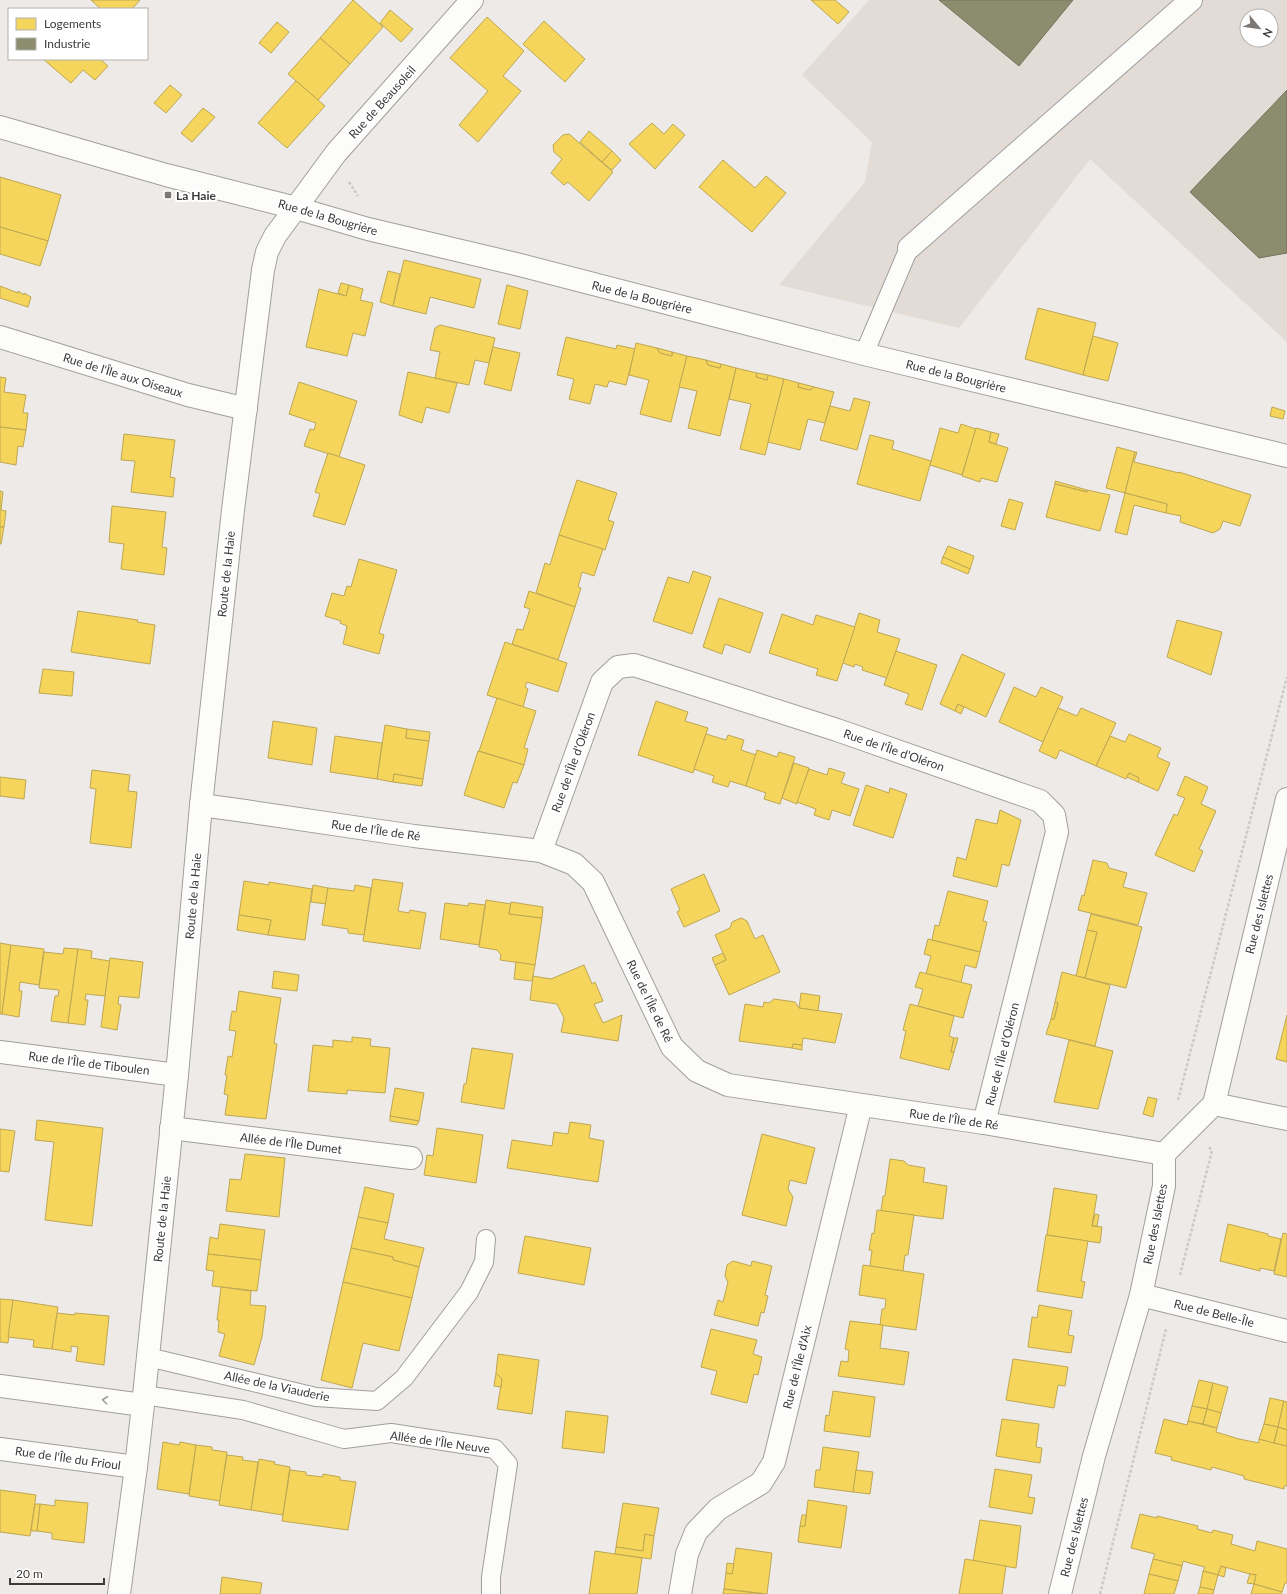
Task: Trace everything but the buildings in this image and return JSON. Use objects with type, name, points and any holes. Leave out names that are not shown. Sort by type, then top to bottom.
[{"type":"street","name":"Rue de Beausoleil","points":[[296,208],[336,153],[472,0]]},
{"type":"street","points":[[909,248],[1191,0]]},
{"type":"street","name":"Rue de la Bougrière","points":[[0,127],[368,229],[520,265],[864,354],[1287,456]]},
{"type":"street","name":"Route de la Haie","points":[[119,1594],[144,1400],[177,1075],[201,805],[233,510],[263,270],[267,252],[275,236],[296,208]]},
{"type":"street","name":"Rue de l'Île aux Oiseaux","points":[[0,337],[188,395],[246,409]]},
{"type":"street","name":"Rue de l'Île d'Oléron","points":[[541,851],[602,682],[618,667],[634,665],[837,730],[1040,801],[1054,815],[1057,832],[984,1123]]},
{"type":"street","name":"Rue des Islettes","points":[[1214,1104],[1287,799]]},
{"type":"street","name":"Rue de l'Île de Ré","points":[[201,805],[414,836],[541,851],[574,864],[593,882],[672,1047],[697,1071],[728,1085],[861,1106],[984,1123],[1164,1154]]},
{"type":"street","name":"Rue de l'Île de Tiboulen","points":[[0,1052],[177,1075]]},
{"type":"street","points":[[1164,1154],[1214,1104],[1287,1119]]},
{"type":"street","name":"Rue de l'Île d'Aix","points":[[680,1594],[687,1554],[696,1532],[718,1509],[761,1482],[774,1462],[861,1106]]},
{"type":"street","name":"Allée de l'Île Dumet","points":[[171,1128],[411,1158]]},
{"type":"street","name":"Rue des Islettes","points":[[1060,1594],[1094,1456],[1141,1295],[1164,1186],[1164,1154]]},
{"type":"street","name":"Rue de Belle-Île","points":[[1141,1295],[1287,1331]]},
{"type":"street","points":[[0,1386],[144,1400]]},
{"type":"street","name":"Rue de l'Île du Frioul","points":[[0,1449],[136,1467]]},
{"type":"lane","points":[[864,354],[909,248]]},
{"type":"lane","name":"Allée de la Viauderie","points":[[148,1357],[316,1397],[377,1401],[404,1378],[469,1292],[484,1262],[486,1239]]},
{"type":"lane","name":"Allée de l'Île Neuve","points":[[144,1400],[243,1410],[344,1439],[391,1433],[496,1449],[508,1464],[491,1577],[491,1594]]},
{"type":"shaded area","points":[[869,0],[1287,0],[1287,342],[1090,159],[959,328],[779,285],[865,182],[872,142],[802,75]]},
{"type":"place","name":"La Haie","points":[[168,195]]}]
